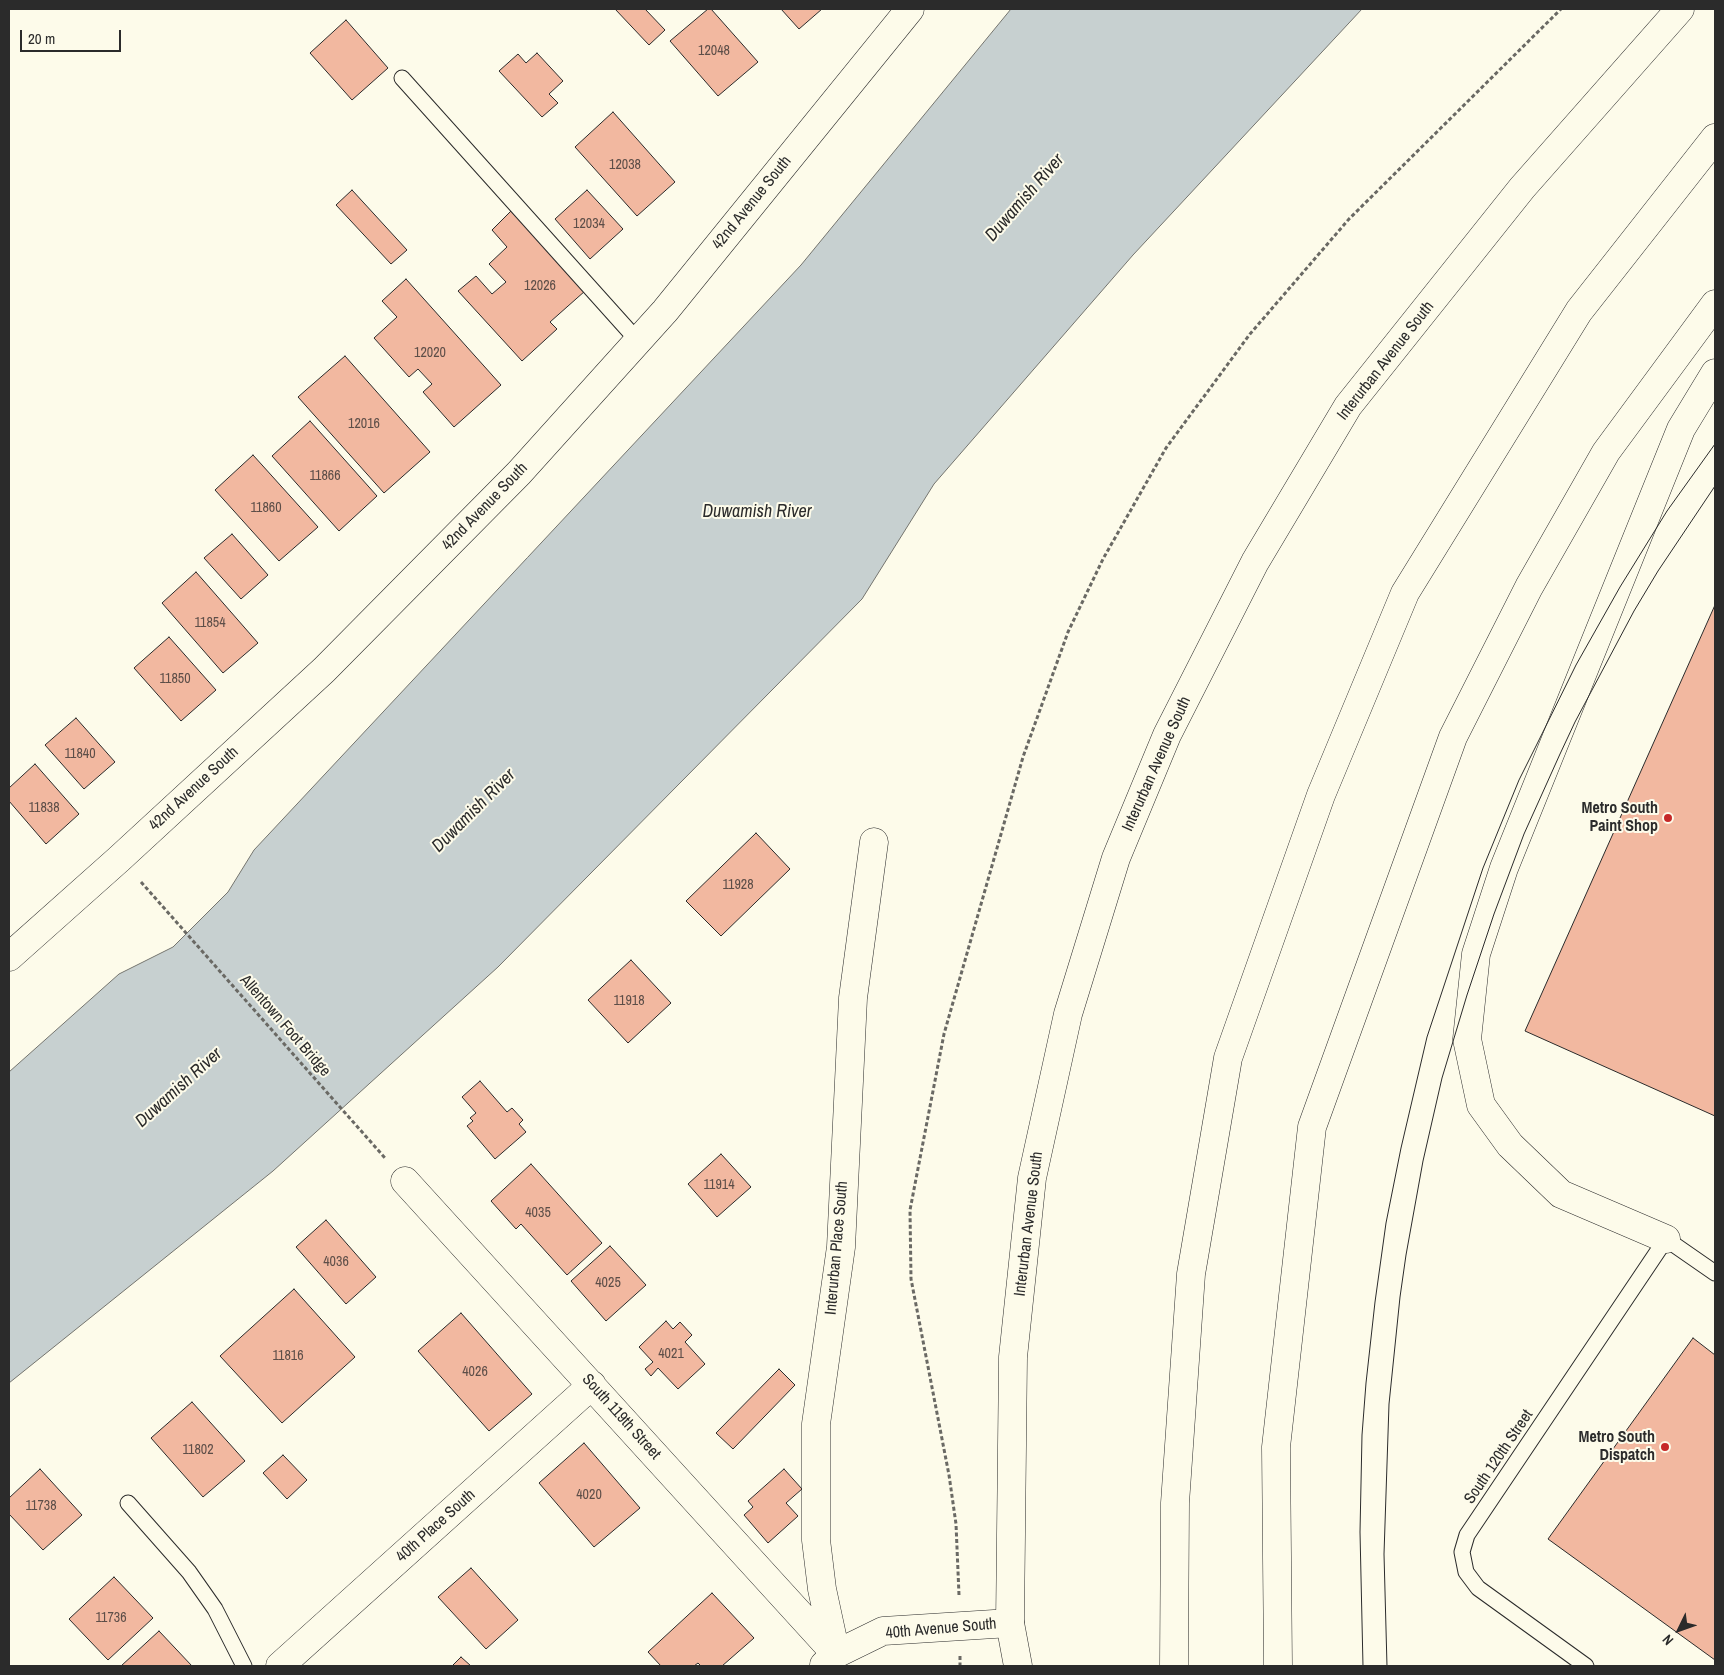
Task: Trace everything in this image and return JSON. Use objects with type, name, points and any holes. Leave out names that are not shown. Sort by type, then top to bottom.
[{"type":"main road","name":"42nd Avenue South","points":[[9,957],[119,859],[324,670],[519,473],[671,303],[910,9]]},
{"type":"main road","name":"Interurban Avenue South","points":[[1018,1666],[1010,1624],[1013,1357],[1032,1178],[1068,1014],[1116,858],[1167,735],[1255,562],[1348,406],[1522,188],[1680,9]]},
{"type":"main road","points":[[1174,1666],[1175,1503],[1191,1274],[1228,1058],[1234,1039],[1321,796],[1405,593],[1579,311],[1715,138]]},
{"type":"main road","points":[[1278,1666],[1276,1447],[1312,1127],[1453,737],[1529,587],[1606,452],[1715,304]]},
{"type":"main road","points":[[1666,1239],[1561,1194],[1510,1145],[1480,1105],[1467,1039],[1476,954],[1504,868],[1681,429],[1715,373]]},
{"type":"main road","name":"Interurban Place South","points":[[829,1660],[816,1540],[816,1424],[841,1247],[853,998],[874,842]]},
{"type":"main road","name":"South 119th Street","points":[[405,1181],[592,1385],[829,1660]]},
{"type":"main road","name":"40th Place South","points":[[280,1666],[592,1385]]},
{"type":"main road","name":"40th Avenue South","points":[[829,1660],[883,1632],[1010,1624]]},
{"type":"lane","points":[[402,78],[638,341]]},
{"type":"lane","points":[[1666,1239],[1715,1273]]},
{"type":"lane","name":"South 120th Street","points":[[1586,1666],[1478,1588],[1466,1572],[1462,1552],[1467,1535],[1666,1239]]},
{"type":"lane","points":[[128,1503],[189,1572],[216,1608],[244,1666]]},
{"type":"path","points":[[959,1579],[956,1524],[949,1475],[911,1279],[910,1210],[944,1034],[1023,757],[1068,632],[1103,559],[1166,448],[1250,334],[1349,219],[1561,9]]},
{"type":"path","name":"Allentown Foot Bridge","points":[[145,887],[405,1181]]},
{"type":"water","name":"Duwamish River","points":[[1011,9],[1362,9],[1133,255],[934,484],[862,599],[498,967],[273,1171],[9,1383],[9,1072],[119,974],[173,947],[228,892],[254,850],[801,265]]},
{"type":"building","points":[[615,9],[645,9],[665,30],[649,45]]},
{"type":"building","points":[[708,9],[711,9],[758,62],[718,96],[670,41]]},
{"type":"building","points":[[781,9],[822,9],[799,29]]},
{"type":"building","points":[[346,20],[388,68],[352,100],[310,53]]},
{"type":"building","points":[[537,53],[563,81],[549,94],[558,103],[542,117],[499,71],[518,54],[526,63]]},
{"type":"building","points":[[613,112],[675,182],[637,216],[575,147]]},
{"type":"building","points":[[352,190],[407,250],[391,264],[336,205]]},
{"type":"building","points":[[587,190],[623,229],[590,259],[555,219]]},
{"type":"building","points":[[511,211],[585,291],[550,322],[557,329],[522,361],[458,291],[476,276],[492,294],[506,282],[489,264],[507,247],[492,230]]},
{"type":"building","points":[[406,279],[501,385],[454,427],[423,392],[432,384],[418,369],[409,377],[374,338],[397,317],[382,301]]},
{"type":"building","points":[[345,356],[430,452],[384,493],[298,397]]},
{"type":"building","points":[[310,421],[377,496],[339,531],[272,456]]},
{"type":"building","points":[[253,455],[318,527],[279,561],[215,490]]},
{"type":"building","points":[[232,534],[268,575],[241,599],[204,558]]},
{"type":"building","points":[[196,572],[258,643],[223,673],[162,603]]},
{"type":"building","name":"Metro South Paint Shop","points":[[1715,605],[1715,1116],[1525,1031]]},
{"type":"building","points":[[169,637],[216,690],[181,721],[134,668]]},
{"type":"building","points":[[76,718],[115,762],[84,789],[45,745]]},
{"type":"building","points":[[35,764],[79,814],[46,844],[9,801],[9,788]]},
{"type":"building","points":[[756,833],[790,869],[721,936],[686,901]]},
{"type":"building","points":[[631,960],[671,1003],[628,1043],[588,1000]]},
{"type":"building","points":[[480,1081],[507,1112],[512,1108],[523,1120],[519,1124],[526,1132],[495,1159],[467,1126],[473,1121],[470,1118],[476,1113],[462,1097]]},
{"type":"building","points":[[721,1154],[751,1187],[717,1217],[688,1184]]},
{"type":"building","points":[[531,1164],[602,1243],[567,1275],[521,1224],[516,1229],[491,1201]]},
{"type":"building","points":[[326,1220],[376,1277],[346,1304],[296,1247]]},
{"type":"building","points":[[610,1246],[646,1285],[606,1321],[571,1281]]},
{"type":"building","points":[[294,1289],[355,1357],[282,1423],[220,1356]]},
{"type":"building","points":[[461,1313],[532,1394],[489,1431],[418,1351]]},
{"type":"building","points":[[666,1321],[673,1329],[680,1322],[692,1335],[685,1342],[705,1364],[678,1389],[658,1368],[651,1376],[645,1369],[653,1362],[639,1347]]},
{"type":"building","name":"Metro South Dispatch","points":[[1693,1338],[1715,1355],[1715,1660],[1548,1539]]},
{"type":"building","points":[[779,1369],[795,1385],[733,1449],[716,1433]]},
{"type":"building","points":[[192,1402],[245,1461],[203,1497],[151,1438]]},
{"type":"building","points":[[584,1443],[640,1508],[594,1547],[539,1483]]},
{"type":"building","points":[[283,1455],[307,1480],[287,1499],[263,1473]]},
{"type":"building","points":[[40,1469],[82,1515],[43,1550],[9,1514],[9,1498]]},
{"type":"building","points":[[784,1469],[802,1489],[786,1503],[798,1516],[768,1543],[744,1515],[753,1507],[748,1501]]},
{"type":"building","points":[[471,1568],[518,1620],[486,1649],[438,1597]]},
{"type":"building","points":[[114,1577],[153,1618],[108,1660],[69,1619]]},
{"type":"building","points":[[712,1593],[754,1638],[722,1666],[701,1666],[698,1663],[694,1666],[661,1666],[648,1652]]},
{"type":"building","points":[[159,1631],[192,1666],[121,1666]]},
{"type":"building","points":[[461,1657],[471,1666],[452,1666]]},
{"type":"tram line","points":[[1363,1666],[1360,1532],[1362,1435],[1366,1383],[1386,1223],[1427,1037],[1483,868],[1519,780],[1576,665],[1620,587],[1667,511],[1715,444]]},
{"type":"tram line","points":[[1387,1666],[1384,1554],[1389,1404],[1406,1255],[1423,1161],[1442,1078],[1494,914],[1524,834],[1560,754],[1634,611],[1658,571],[1715,486]]},
{"type":"place","name":"Metro South Paint Shop","points":[[1668,818]]},
{"type":"place","name":"Metro South Dispatch","points":[[1665,1447]]}]
